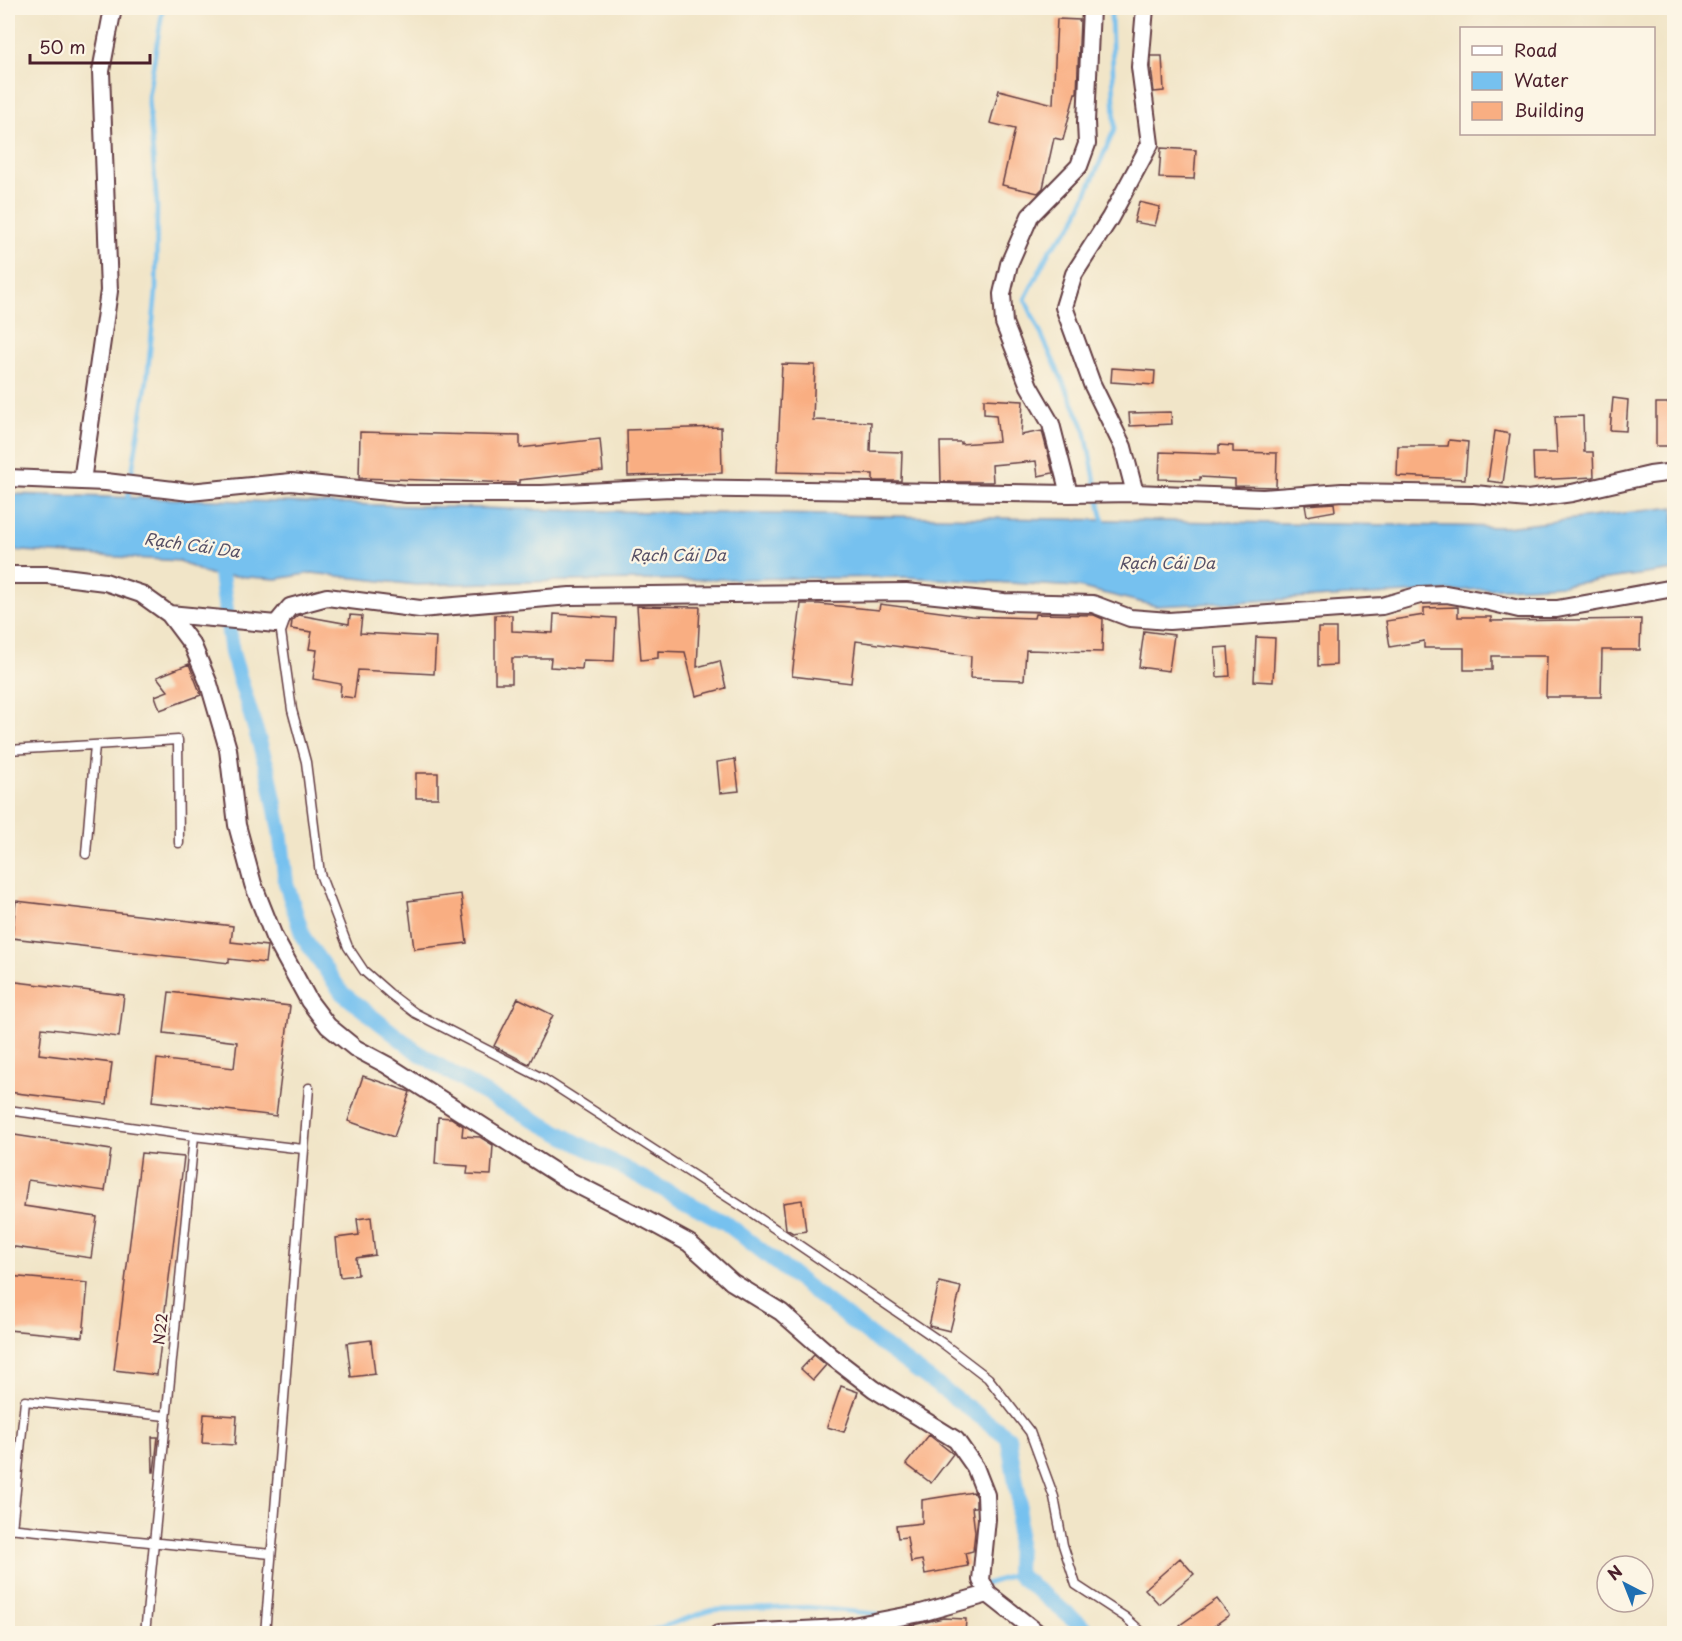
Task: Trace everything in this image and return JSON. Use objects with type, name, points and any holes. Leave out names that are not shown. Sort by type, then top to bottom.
[{"type":"street","points":[[82,481],[109,291],[102,71],[113,8]]},
{"type":"street","points":[[1069,494],[1051,424],[1029,386],[1004,323],[1002,294],[1009,264],[1030,216],[1079,166],[1087,144],[1090,8]]},
{"type":"street","points":[[1135,493],[1123,447],[1092,384],[1064,307],[1074,274],[1110,219],[1150,144],[1140,67],[1145,8]]},
{"type":"street","points":[[8,478],[106,482],[190,492],[291,482],[407,494],[542,494],[671,488],[1135,493],[1263,498],[1342,492],[1474,494],[1528,499],[1572,493],[1650,474],[1674,472]]},
{"type":"street","points":[[8,575],[48,575],[105,582],[141,594],[168,614],[193,646],[209,684],[228,749],[237,825],[261,905],[274,937],[309,1001],[328,1026],[355,1048],[387,1065],[564,1179],[689,1243],[732,1282],[781,1312],[831,1356],[874,1389],[956,1440],[975,1467],[986,1495],[984,1587]]},
{"type":"street","points":[[168,614],[276,624],[290,607],[327,597],[420,609],[570,596],[906,592],[1004,602],[1093,604],[1130,618],[1169,621],[1382,606],[1420,595],[1446,594],[1519,609],[1557,609],[1674,588]]},
{"type":"street","points":[[718,1634],[842,1628],[921,1613],[984,1587]]},
{"type":"street","points":[[984,1587],[1039,1634]]},
{"type":"lane","points":[[290,607],[280,632],[292,710],[306,762],[320,874],[348,947],[364,970],[415,1013],[544,1079],[752,1214],[941,1342],[988,1378],[1030,1432],[1054,1497],[1063,1545],[1076,1585],[1125,1617],[1144,1634]]},
{"type":"lane","points":[[8,750],[178,740],[179,843]]},
{"type":"lane","points":[[86,854],[95,745]]},
{"type":"lane","points":[[265,1634],[309,1088]]},
{"type":"lane","points":[[8,1110],[303,1149]]},
{"type":"lane","name":"N22","points":[[145,1634],[194,1136]]},
{"type":"lane","points":[[166,1416],[25,1401],[10,1528],[271,1554]]},
{"type":"water","name":"Rạch Cái Da","points":[[8,494],[547,510],[1506,527],[1674,507],[1674,570],[1563,585],[1156,606],[1078,587],[905,577],[416,585],[312,573],[277,579],[206,574],[180,561],[8,550]]},
{"type":"building","points":[[1057,19],[1080,20],[1077,93],[1075,93],[1063,140],[1054,138],[1043,188],[1038,193],[1002,185],[1015,129],[990,123],[999,90],[1053,104]]},
{"type":"building","points":[[1151,56],[1162,56],[1164,91],[1154,92]]},
{"type":"building","points":[[1161,148],[1196,150],[1194,179],[1159,178]]},
{"type":"building","points":[[1139,202],[1160,207],[1155,226],[1134,222]]},
{"type":"building","points":[[782,364],[815,365],[813,420],[871,422],[870,451],[902,452],[901,481],[873,481],[873,474],[777,472]]},
{"type":"building","points":[[1112,368],[1155,371],[1154,385],[1111,382]]},
{"type":"building","points":[[1613,398],[1628,400],[1626,431],[1610,430]]},
{"type":"building","points":[[984,399],[1023,401],[1021,435],[1042,431],[1053,473],[1038,476],[1036,461],[992,465],[993,482],[941,482],[940,442],[961,442],[961,444],[999,441],[996,415],[984,414]]},
{"type":"building","points":[[1656,403],[1674,403],[1674,446],[1656,446]]},
{"type":"building","points":[[1171,412],[1172,424],[1130,426],[1129,413]]},
{"type":"building","points":[[1583,416],[1584,452],[1593,452],[1594,477],[1534,480],[1533,453],[1557,453],[1555,417]]},
{"type":"building","points":[[721,427],[722,473],[628,476],[627,430]]},
{"type":"building","points":[[1495,431],[1510,434],[1503,483],[1488,481]]},
{"type":"building","points":[[360,432],[520,436],[520,448],[600,439],[603,471],[519,480],[519,483],[359,478]]},
{"type":"building","points":[[1449,440],[1468,442],[1465,479],[1397,476],[1398,446],[1448,446]]},
{"type":"building","points":[[1219,445],[1233,446],[1233,452],[1277,453],[1276,487],[1235,486],[1235,479],[1200,477],[1200,480],[1159,479],[1160,452],[1219,454]]},
{"type":"building","points":[[1334,503],[1335,511],[1307,516],[1305,505]]},
{"type":"building","points":[[801,604],[879,610],[880,604],[971,616],[1034,618],[1035,614],[1094,615],[1103,619],[1102,652],[1026,650],[1024,680],[970,678],[971,656],[856,641],[851,683],[792,676]]},
{"type":"building","points":[[637,606],[700,607],[697,667],[720,661],[726,688],[696,696],[685,652],[658,651],[658,658],[641,660]]},
{"type":"building","points":[[1458,607],[1458,617],[1491,617],[1491,621],[1641,619],[1640,650],[1602,650],[1601,697],[1546,697],[1547,656],[1492,656],[1492,670],[1464,670],[1464,648],[1424,648],[1424,641],[1390,647],[1386,621],[1424,615],[1424,608]]},
{"type":"building","points":[[554,614],[616,618],[614,661],[583,660],[582,669],[550,667],[551,658],[512,658],[512,683],[495,683],[495,615],[512,615],[512,631],[553,633]]},
{"type":"building","points":[[299,615],[349,624],[350,615],[362,616],[360,633],[436,637],[434,674],[358,670],[354,698],[340,696],[341,684],[313,679],[317,650],[309,649],[312,632],[291,629],[292,621]]},
{"type":"building","points":[[1318,628],[1336,628],[1336,665],[1318,666]]},
{"type":"building","points":[[1144,631],[1174,635],[1169,671],[1139,667]]},
{"type":"building","points":[[1256,637],[1275,638],[1273,682],[1254,681]]},
{"type":"building","points":[[1228,647],[1230,676],[1217,677],[1215,648]]},
{"type":"building","points":[[189,664],[201,695],[160,710],[155,696],[168,691],[157,677]]},
{"type":"building","points":[[735,759],[739,791],[720,793],[717,762]]},
{"type":"building","points":[[416,773],[438,773],[438,798],[416,798]]},
{"type":"building","points":[[461,894],[467,943],[414,949],[408,901]]},
{"type":"building","points":[[16,901],[233,926],[231,942],[267,946],[265,963],[229,959],[229,963],[12,938]]},
{"type":"building","points":[[8,981],[124,995],[119,1037],[42,1028],[39,1054],[112,1063],[107,1104],[8,1092]]},
{"type":"building","points":[[169,992],[290,1006],[276,1116],[152,1101],[157,1059],[234,1068],[237,1042],[164,1033]]},
{"type":"building","points":[[518,998],[553,1015],[529,1064],[494,1046]]},
{"type":"building","points":[[363,1076],[410,1092],[394,1137],[348,1121]]},
{"type":"building","points":[[438,1117],[451,1118],[463,1126],[462,1136],[480,1137],[493,1145],[491,1175],[467,1174],[468,1166],[435,1164]]},
{"type":"building","points":[[8,1134],[111,1150],[105,1191],[28,1180],[24,1206],[97,1217],[91,1258],[8,1246]]},
{"type":"building","points":[[141,1153],[184,1157],[157,1375],[114,1370]]},
{"type":"building","points":[[802,1200],[806,1231],[793,1233],[786,1229],[783,1203]]},
{"type":"building","points":[[371,1217],[375,1255],[356,1258],[358,1275],[340,1277],[336,1238],[359,1235],[357,1219]]},
{"type":"building","points":[[8,1276],[88,1283],[83,1337],[8,1330]]},
{"type":"building","points":[[939,1282],[961,1287],[950,1331],[929,1326]]},
{"type":"building","points":[[371,1340],[375,1374],[351,1377],[347,1343]]},
{"type":"building","points":[[814,1355],[826,1365],[813,1380],[801,1369]]},
{"type":"building","points":[[841,1386],[858,1392],[844,1432],[827,1427]]},
{"type":"building","points":[[204,1414],[237,1416],[235,1445],[202,1443]]},
{"type":"building","points":[[929,1435],[953,1454],[931,1483],[906,1464]]},
{"type":"building","points":[[152,1437],[158,1437],[154,1472],[153,1472]]},
{"type":"building","points":[[973,1492],[976,1497],[976,1507],[972,1507],[975,1532],[973,1551],[965,1553],[968,1566],[925,1574],[922,1560],[911,1562],[907,1537],[898,1538],[896,1526],[922,1523],[922,1500]]},
{"type":"building","points":[[1180,1558],[1194,1574],[1159,1604],[1145,1589]]},
{"type":"building","points":[[1217,1599],[1229,1615],[1203,1634],[1186,1634],[1180,1625]]},
{"type":"building","points":[[943,1618],[966,1619],[965,1634],[905,1634],[905,1627]]},
{"type":"waterway","points":[[127,503],[147,380],[156,292],[157,205],[148,97],[163,8]]},
{"type":"waterway","points":[[1104,526],[1085,430],[1025,299],[1050,250],[1073,224],[1115,128],[1111,16],[1113,8]]},
{"type":"waterway","points":[[218,553],[232,653],[269,774],[280,831],[286,883],[303,937],[342,993],[417,1052],[477,1089],[726,1223],[881,1344],[1008,1437],[1019,1500],[1017,1574],[1092,1634]]},
{"type":"waterway","points":[[926,1603],[1017,1574]]},
{"type":"waterway","points":[[641,1634],[712,1610],[809,1607],[877,1614]]}]
